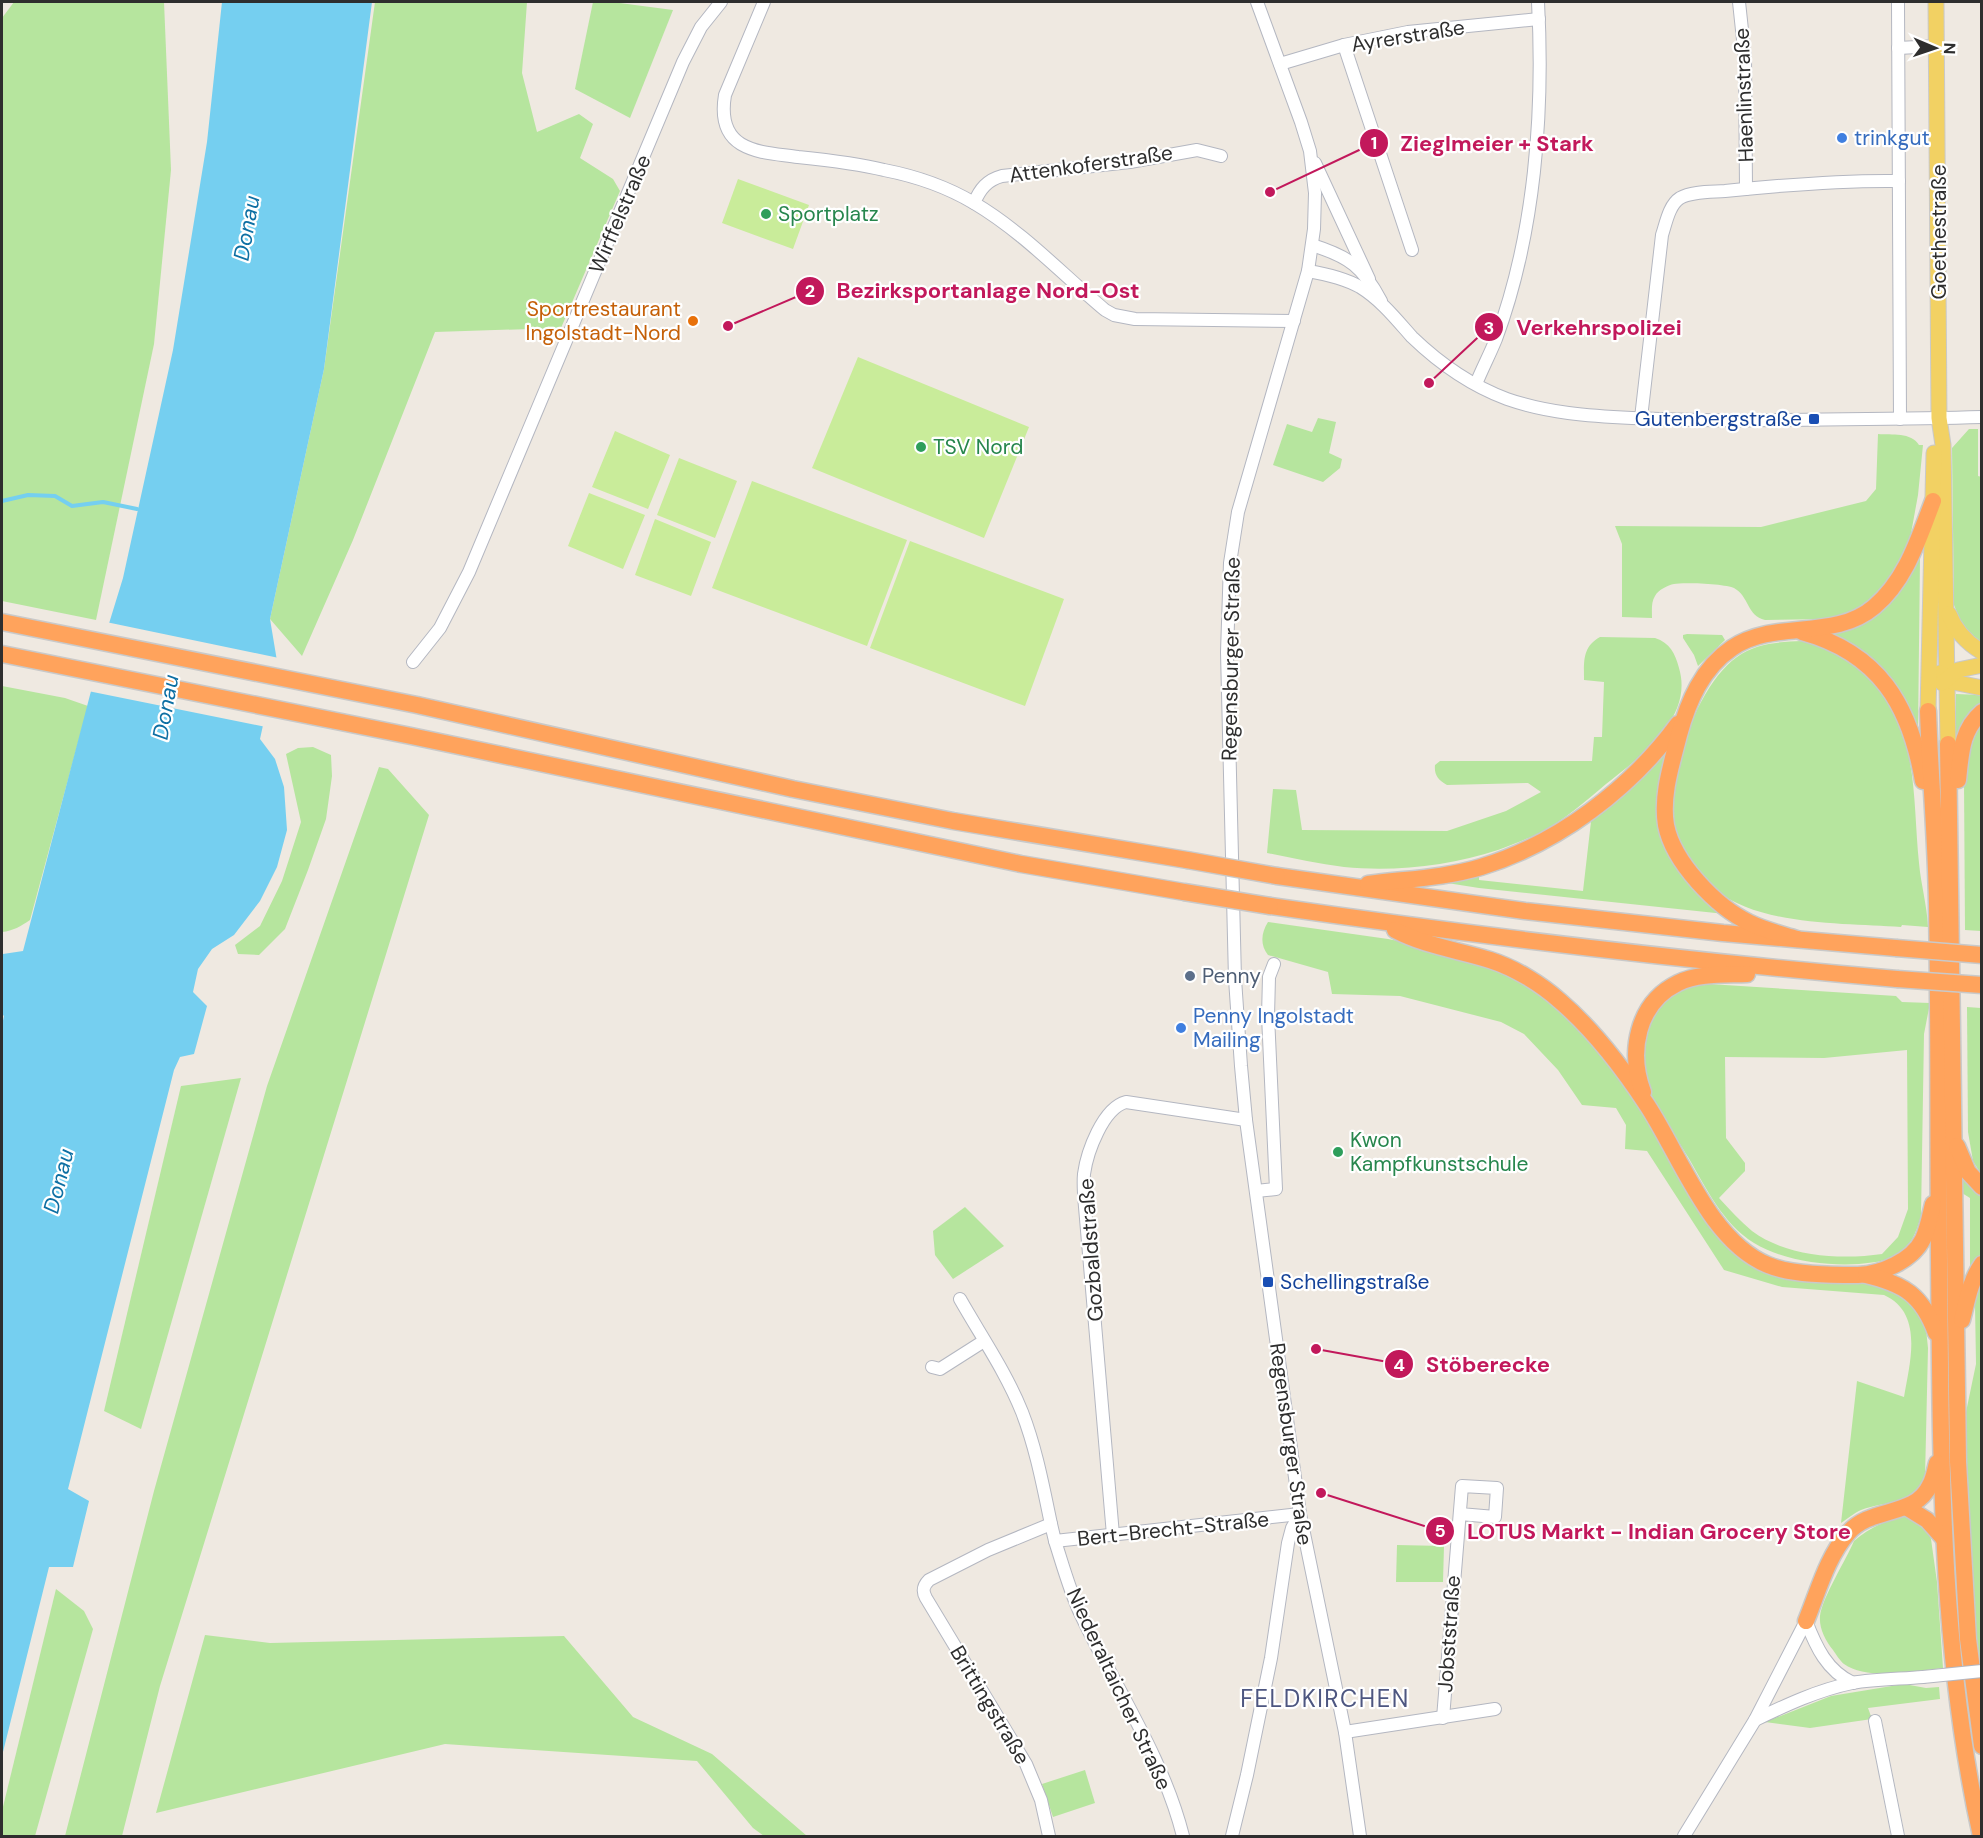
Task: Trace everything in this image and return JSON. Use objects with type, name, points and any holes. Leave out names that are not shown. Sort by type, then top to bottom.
[{"type":"highway","points":[[1347,886],[1453,873],[1480,867],[1547,839],[1576,820],[1626,781],[1655,754],[1684,716],[1711,667],[1730,649],[1753,637],[1848,621],[1871,609],[1882,600],[1905,571],[1933,501]]},
{"type":"highway","points":[[2,622],[417,705],[793,789],[953,821],[1277,876],[1525,911],[1797,939],[1982,955]]},
{"type":"highway","points":[[1798,631],[1826,639],[1853,653],[1877,673],[1888,688],[1912,736],[1921,770],[1935,853]]},
{"type":"highway","points":[[2,654],[411,736],[1021,864],[1184,892],[1355,918],[1735,965],[1982,992]]},
{"type":"highway","points":[[1928,711],[1935,853],[1944,1539],[1956,1694],[1981,1836]]},
{"type":"highway","points":[[1950,836],[1962,746],[1968,728],[1982,712]]},
{"type":"highway","points":[[1684,716],[1668,778],[1666,796],[1666,823],[1676,849],[1702,886],[1727,908],[1749,922],[1797,939]]},
{"type":"highway","points":[[1948,744],[1958,1462],[1968,1639],[1982,1746]]},
{"type":"highway","points":[[1355,918],[1395,930],[1761,974],[1982,985]]},
{"type":"highway","points":[[1395,930],[1414,940],[1492,961],[1543,988],[1587,1025],[1607,1047],[1647,1104],[1712,1217],[1732,1241],[1760,1262],[1777,1268],[1864,1275],[1888,1280],[1910,1292],[1923,1305],[1931,1319],[1940,1346]]},
{"type":"highway","points":[[1647,1104],[1639,1081],[1636,1044],[1642,1021],[1656,1000],[1679,982],[1701,977],[1761,974]]},
{"type":"highway","points":[[1953,1134],[1968,1172],[1982,1187]]},
{"type":"highway","points":[[1864,1275],[1888,1268],[1916,1249],[1928,1224],[1938,1186]]},
{"type":"highway","points":[[1957,1341],[1969,1292],[1976,1272],[1982,1264]]},
{"type":"highway","points":[[1806,1621],[1835,1551],[1848,1532],[1859,1522],[1874,1515],[1906,1508],[1916,1502],[1930,1486],[1941,1435]]},
{"type":"highway","points":[[1906,1508],[1928,1520],[1944,1539]]},
{"type":"main road","name":"Goethestraße","points":[[1936,2],[1939,418]]},
{"type":"main road","points":[[1928,711],[1934,441],[1939,418]]},
{"type":"main road","points":[[1939,418],[1943,445],[1948,744]]},
{"type":"main road","points":[[1947,608],[1960,634],[1982,652]]},
{"type":"main road","points":[[1930,658],[1939,673],[1946,678],[1962,685],[1982,688]]},
{"type":"main road","points":[[1928,711],[1933,696],[1946,678],[1958,670],[1982,665]]},
{"type":"street","name":"Wirffelstraße","points":[[413,662],[440,628],[469,572],[683,62],[701,27],[721,2]]},
{"type":"street","points":[[764,2],[725,95],[723,109],[725,122],[730,134],[739,143],[761,152],[885,170],[921,180],[974,203],[1024,239],[1105,310],[1114,315],[1146,319],[1294,321]]},
{"type":"street","name":"Regensburger Straße","points":[[1257,2],[1310,151],[1315,193],[1308,271],[1238,512],[1230,563],[1227,651],[1235,979],[1246,1120],[1300,1514],[1346,1732],[1360,1836]]},
{"type":"street","points":[[1476,384],[1496,339],[1514,284],[1531,196],[1540,103],[1538,2]]},
{"type":"street","name":"Haenlinstraße","points":[[1739,2],[1745,58],[1746,189]]},
{"type":"street","name":"Goethestraße","points":[[1898,2],[1900,419]]},
{"type":"street","name":"Ayrerstraße","points":[[1280,64],[1344,45],[1408,32],[1539,19]]},
{"type":"street","points":[[1344,45],[1412,250]]},
{"type":"street","points":[[1898,48],[1937,46]]},
{"type":"street","name":"Attenkoferstraße","points":[[974,203],[979,191],[986,184],[993,178],[1002,176],[1130,162],[1197,150],[1221,156]]},
{"type":"street","points":[[1310,151],[1383,305]]},
{"type":"street","name":"Haenlinstraße","points":[[1641,418],[1662,235],[1672,207],[1679,198],[1692,194],[1746,189],[1872,180],[1899,181]]},
{"type":"street","points":[[1312,245],[1338,253],[1369,279]]},
{"type":"street","points":[[1308,271],[1335,276],[1360,287],[1383,305],[1414,339],[1439,360],[1476,384],[1505,398],[1532,407],[1561,412],[1711,421],[1982,417]]},
{"type":"street","points":[[1256,1191],[1276,1189],[1268,1016],[1269,977],[1274,964]]},
{"type":"street","name":"Gozbaldstraße","points":[[1113,1535],[1084,1188],[1087,1159],[1107,1117],[1117,1105],[1126,1102],[1246,1120]]},
{"type":"street","points":[[960,1299],[1006,1378],[1029,1430],[1051,1524]]},
{"type":"street","points":[[932,1367],[940,1370],[984,1341]]},
{"type":"street","points":[[1232,1836],[1271,1658],[1288,1543],[1292,1528],[1300,1514]]},
{"type":"street","name":"Bert-Brecht-Straße","points":[[929,1580],[988,1550],[1051,1524],[1054,1541],[1300,1514]]},
{"type":"street","name":"Jobststraße","points":[[1443,1718],[1460,1514]]},
{"type":"street","name":"Niederaltaicher Straße","points":[[1054,1541],[1080,1613],[1153,1753],[1183,1836]]},
{"type":"street","name":"Brittingstraße","points":[[929,1580],[923,1588],[926,1598],[1026,1764],[1041,1800],[1050,1836]]},
{"type":"street","points":[[1806,1621],[1813,1641],[1826,1662],[1841,1678],[1853,1683]]},
{"type":"street","points":[[1684,1836],[1755,1720],[1783,1670],[1806,1621]]},
{"type":"street","points":[[1755,1720],[1784,1705],[1853,1683],[1982,1671]]},
{"type":"street","points":[[1346,1732],[1495,1709]]},
{"type":"street","points":[[1875,1721],[1898,1836]]},
{"type":"green space","points":[[14,2],[164,2],[171,170],[154,344],[96,620],[2,601],[2,18]]},
{"type":"green space","points":[[375,2],[527,2],[522,73],[537,132],[579,114],[593,124],[580,158],[613,179],[620,191],[561,328],[435,332],[353,540],[302,656],[270,619],[324,369]]},
{"type":"green space","points":[[593,2],[612,2],[673,10],[630,118],[575,89]]},
{"type":"green space","name":"Sportplatz","points":[[738,179],[809,205],[793,249],[722,223]]},
{"type":"green space","name":"TSV Nord","points":[[858,357],[1029,427],[984,538],[812,468]]},
{"type":"green space","points":[[1318,418],[1336,422],[1329,453],[1342,459],[1340,468],[1323,482],[1273,465],[1287,424],[1312,432]]},
{"type":"green space","points":[[1969,429],[1978,429],[1978,476],[1982,477],[1981,644],[1963,627],[1954,605],[1952,448]]},
{"type":"green space","points":[[615,431],[670,455],[648,509],[592,487]]},
{"type":"green space","points":[[1878,434],[1906,436],[1919,445],[1923,445],[1918,495],[1910,539],[1903,560],[1883,592],[1850,613],[1829,619],[1765,620],[1759,618],[1751,610],[1743,596],[1734,588],[1714,584],[1679,583],[1666,587],[1656,594],[1652,604],[1652,618],[1622,617],[1622,544],[1615,526],[1761,527],[1866,501],[1876,489]]},
{"type":"green space","points":[[679,458],[737,481],[715,538],[657,515]]},
{"type":"green space","points":[[752,481],[907,540],[867,646],[712,588]]},
{"type":"green space","points":[[589,493],[645,515],[623,569],[568,546]]},
{"type":"green space","points":[[655,519],[711,542],[691,596],[635,575]]},
{"type":"green space","points":[[910,541],[1064,599],[1025,706],[870,648]]},
{"type":"green space","points":[[1919,557],[1918,732],[1863,652],[1831,634],[1849,627]]},
{"type":"green space","points":[[1683,635],[1722,635],[1725,640],[1698,666],[1683,638]]},
{"type":"green space","points":[[1600,637],[1655,638],[1668,646],[1674,653],[1679,668],[1682,686],[1679,703],[1661,735],[1648,749],[1558,822],[1540,833],[1498,850],[1441,864],[1382,869],[1344,867],[1267,853],[1273,789],[1296,790],[1302,830],[1447,831],[1506,811],[1541,792],[1528,783],[1447,785],[1436,774],[1435,765],[1440,761],[1592,761],[1594,737],[1602,737],[1604,682],[1584,680],[1584,661],[1590,645]]},
{"type":"green space","points":[[1802,641],[1829,648],[1851,661],[1881,688],[1896,714],[1909,755],[1919,863],[1928,927],[1830,923],[1779,916],[1755,910],[1734,902],[1709,884],[1689,859],[1675,831],[1672,802],[1680,756],[1688,732],[1709,688],[1723,670],[1744,652],[1768,644]]},
{"type":"green space","points":[[2,686],[65,698],[88,706],[30,920],[2,932]]},
{"type":"green space","points":[[1956,694],[1981,695],[1981,703],[1958,734],[1956,734]]},
{"type":"green space","points":[[1981,723],[1981,931],[1965,930],[1964,780],[1971,740]]},
{"type":"green space","points":[[313,747],[331,755],[332,776],[326,819],[308,870],[285,929],[259,955],[238,954],[235,945],[260,926],[282,881],[301,822],[286,754],[298,748]]},
{"type":"green space","points":[[1670,747],[1661,829],[1725,914],[1479,888],[1428,880],[1479,871],[1479,880],[1583,891],[1592,813]]},
{"type":"green space","points":[[379,767],[388,769],[429,815],[160,1686],[122,1836],[65,1836],[154,1491],[267,1086]]},
{"type":"green space","points":[[1268,922],[1435,948],[1508,974],[1559,1007],[1612,1064],[1718,1235],[1736,1255],[1765,1271],[1881,1283],[1919,1308],[1926,1329],[1928,1348],[1925,1478],[1919,1487],[1905,1498],[1861,1510],[1841,1523],[1857,1381],[1904,1397],[1911,1340],[1905,1314],[1897,1303],[1884,1295],[1782,1287],[1724,1270],[1647,1151],[1625,1149],[1626,1125],[1616,1108],[1582,1105],[1558,1070],[1524,1034],[1501,1022],[1400,996],[1332,994],[1328,972],[1268,955],[1262,939]]},
{"type":"green space","points":[[1709,984],[1896,996],[1902,1002],[1930,1003],[1924,1034],[1921,1216],[1912,1239],[1900,1253],[1872,1263],[1832,1264],[1805,1261],[1778,1254],[1754,1243],[1724,1216],[1656,1105],[1644,1073],[1645,1039],[1654,1014],[1670,997],[1694,986]],"holes":[[[1907,1050],[1908,1209],[1898,1237],[1882,1254],[1849,1257],[1798,1251],[1766,1240],[1752,1231],[1719,1198],[1745,1171],[1745,1163],[1726,1138],[1725,1057],[1824,1058]]]},
{"type":"green space","points":[[1967,1007],[1981,1008],[1981,1174],[1973,1161],[1968,1132]]},
{"type":"green space","points":[[241,1078],[141,1429],[104,1411],[181,1086]]},
{"type":"green space","points":[[1961,1170],[1971,1186],[1981,1196],[1981,1254],[1970,1267],[1970,1198],[1962,1193]]},
{"type":"green space","points":[[965,1207],[1004,1246],[953,1279],[935,1255],[933,1231]]},
{"type":"green space","points":[[1981,1277],[1982,1661],[1976,1661],[1966,1412],[1976,1364],[1975,1304]]},
{"type":"green space","points":[[1904,1517],[1913,1518],[1928,1532],[1931,1539],[1937,1582],[1943,1668],[1892,1674],[1878,1674],[1854,1669],[1841,1661],[1825,1638],[1820,1620],[1822,1608],[1854,1541],[1877,1526]]},
{"type":"green space","points":[[1397,1545],[1444,1546],[1443,1582],[1396,1582]]},
{"type":"green space","points":[[56,1589],[84,1611],[93,1629],[35,1836],[2,1836],[2,1811]]},
{"type":"green space","points":[[205,1635],[270,1643],[564,1636],[633,1717],[712,1754],[807,1836],[764,1836],[753,1828],[697,1761],[445,1744],[156,1813]]},
{"type":"green space","points":[[1904,1684],[1926,1688],[1939,1687],[1940,1699],[1868,1708],[1872,1719],[1810,1728],[1765,1722],[1831,1696]]},
{"type":"green space","points":[[1085,1770],[1095,1803],[1053,1817],[1042,1784]]},
{"type":"water","name":"Donau","points":[[222,2],[372,2],[324,369],[270,619],[277,661],[260,739],[275,759],[284,787],[287,830],[277,867],[260,901],[234,935],[212,949],[198,969],[193,992],[207,1006],[194,1054],[180,1057],[174,1070],[68,1489],[89,1501],[73,1567],[49,1567],[2,1756],[2,1025],[4,1016],[2,1014],[2,959],[3,954],[23,951],[107,630],[123,578],[173,350],[207,142]]},
{"type":"pier","points":[[106,622],[279,658],[266,727],[88,691]]},
{"type":"waterway","points":[[2,501],[28,495],[55,496],[72,506],[103,502],[137,509]]},
{"type":"place","name":"trinkgut","points":[[1842,138]]},
{"type":"place","name":"Zieglmeier + Stark","points":[[1270,192]]},
{"type":"place","name":"Sportplatz","points":[[766,214]]},
{"type":"place","name":"Sportrestaurant Ingolstadt-Nord","points":[[693,321]]},
{"type":"place","name":"Bezirksportanlage Nord-Ost","points":[[728,326]]},
{"type":"place","name":"Verkehrspolizei","points":[[1429,383]]},
{"type":"place","name":"Gutenbergstraße","points":[[1814,419]]},
{"type":"place","name":"TSV Nord","points":[[921,447]]},
{"type":"place","name":"Penny","points":[[1190,976]]},
{"type":"place","name":"Penny Ingolstadt Mailing","points":[[1181,1028]]},
{"type":"place","name":"Kwon Kampfkunstschule","points":[[1338,1152]]},
{"type":"place","name":"Schellingstraße","points":[[1268,1282]]},
{"type":"place","name":"Stöberecke","points":[[1316,1349]]},
{"type":"place","name":"LOTUS Markt - Indian Grocery Store","points":[[1321,1493]]},
{"type":"district","name":"FELDKIRCHEN","points":[[1325,1699]]}]
